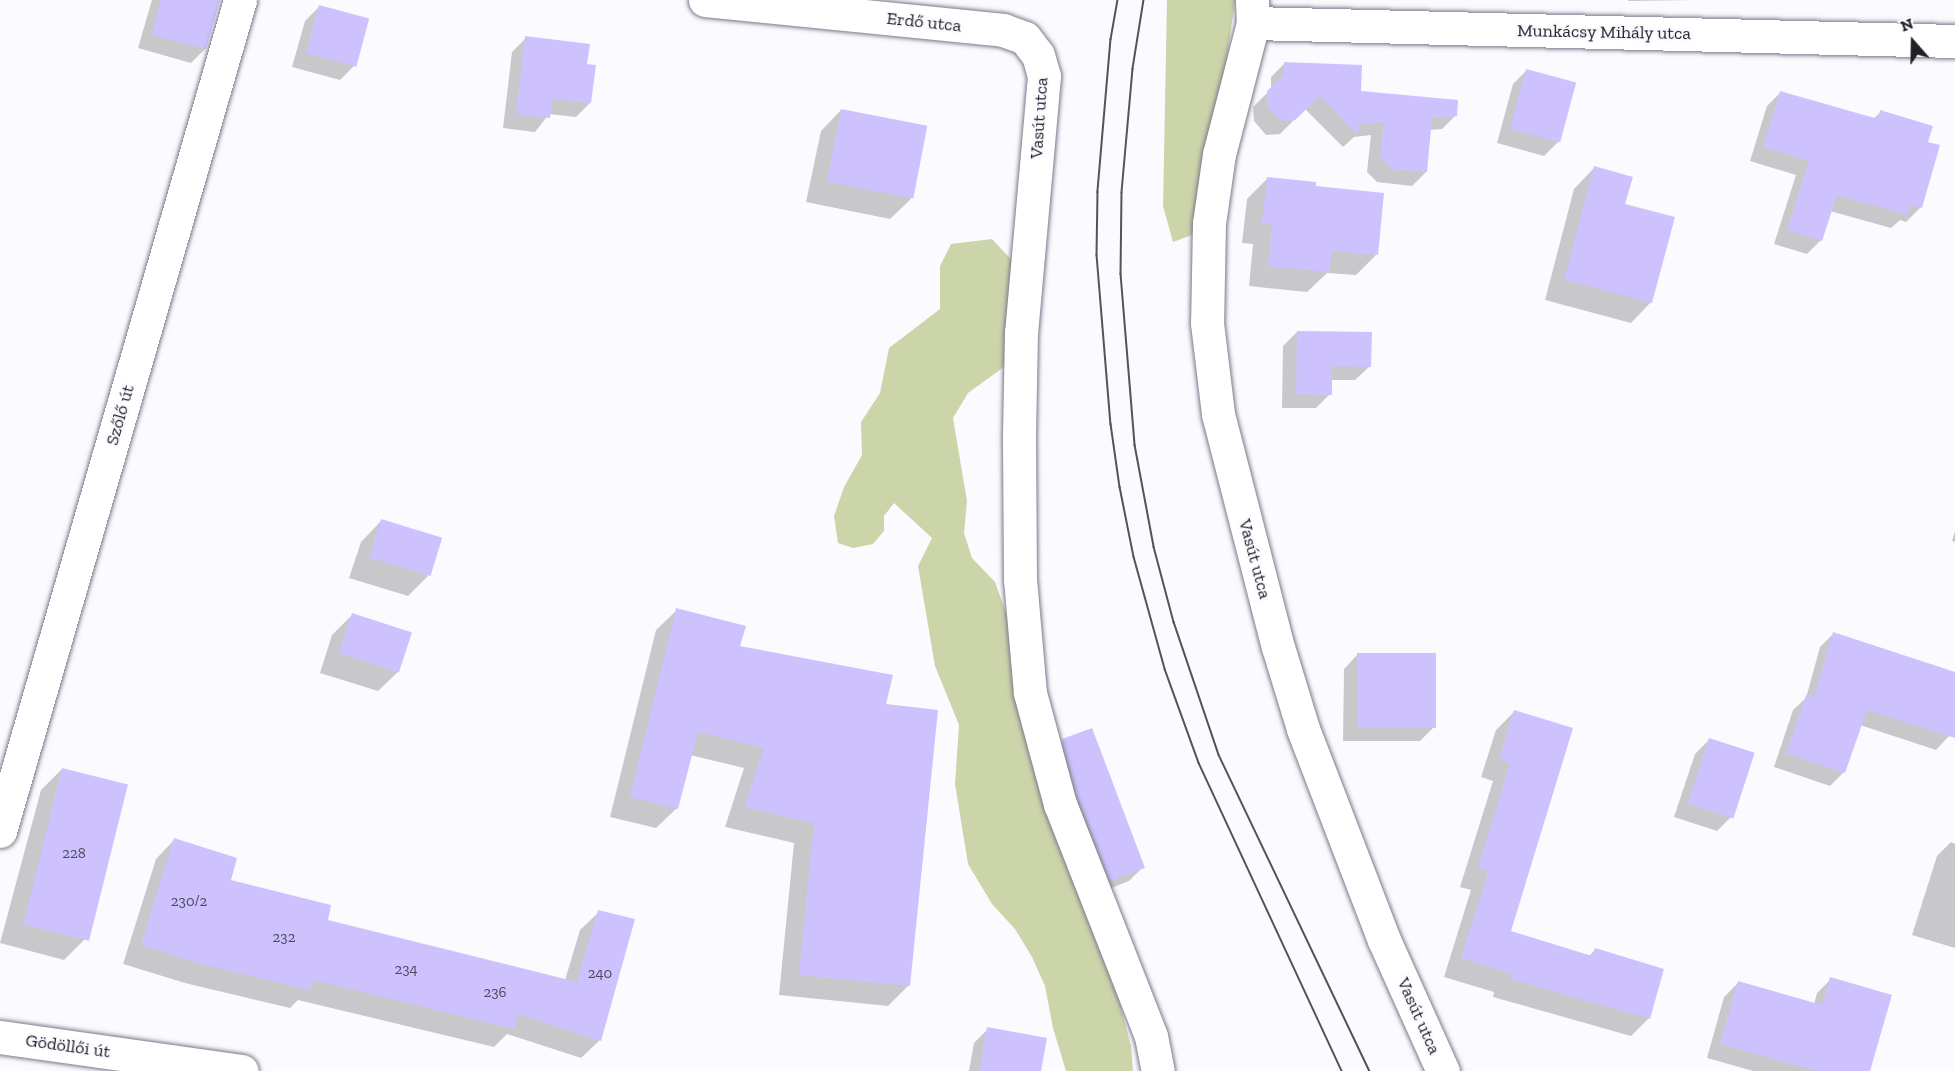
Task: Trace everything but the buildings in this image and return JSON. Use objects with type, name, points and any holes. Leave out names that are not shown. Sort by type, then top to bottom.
[{"type":"street","name":"Szőlő út","points":[[0,831],[240,0]]},
{"type":"street","name":"Erdő utca","points":[[705,0],[1003,30],[1016,33],[1032,45]]},
{"type":"street","name":"Vasút utca","points":[[1252,11],[1219,154],[1209,223],[1207,323],[1218,414],[1278,647],[1303,729],[1384,940],[1443,1071]]},
{"type":"street","name":"Munkácsy Mihály utca","points":[[1252,11],[1955,41]]},
{"type":"street","name":"Vasút utca","points":[[1032,45],[1042,65],[1044,76],[1021,332],[1020,579],[1030,693],[1060,804],[1151,1036],[1158,1071]]},
{"type":"street","name":"Gödöllői út","points":[[0,1037],[242,1071]]},
{"type":"green space","points":[[1167,0],[1235,0],[1222,96],[1192,235],[1173,242],[1163,206]]},
{"type":"green space","points":[[992,239],[1020,269],[1008,364],[968,393],[953,418],[967,501],[964,533],[972,558],[995,582],[1008,618],[1028,751],[1051,817],[1113,958],[1120,1004],[1131,1046],[1133,1071],[1066,1071],[1053,1028],[1045,986],[1032,957],[1015,929],[992,904],[968,864],[955,784],[959,725],[935,666],[918,566],[932,538],[894,503],[884,516],[884,531],[873,544],[853,548],[838,543],[834,516],[844,487],[862,455],[861,422],[880,393],[889,348],[940,309],[940,266],[951,244]]},
{"type":"tram line","points":[[1118,0],[1111,39],[1098,192],[1097,255],[1111,424],[1120,487],[1134,557],[1165,669],[1199,763],[1342,1071]]},
{"type":"tram line","points":[[1144,0],[1133,69],[1122,193],[1121,274],[1135,445],[1154,547],[1174,622],[1219,755],[1370,1071]]}]
